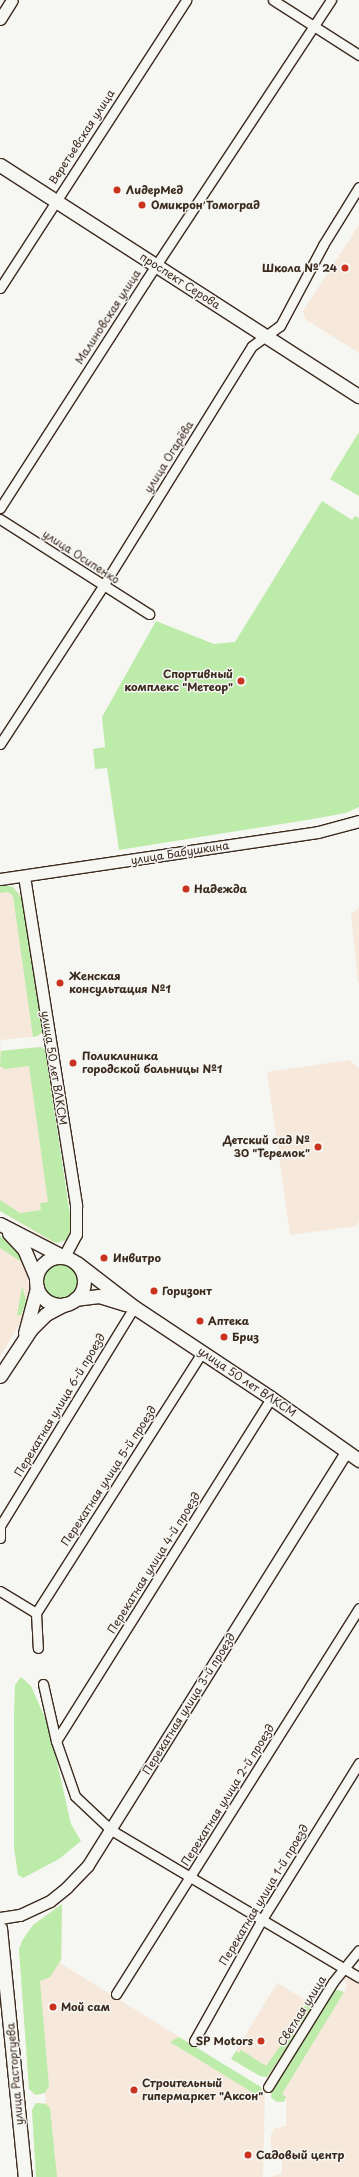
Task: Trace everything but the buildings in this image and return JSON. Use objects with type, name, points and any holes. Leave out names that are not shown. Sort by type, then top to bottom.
[{"type":"main road","name":"проспект Серова","points":[[0,165],[359,396]]},
{"type":"main road","points":[[0,1224],[64,1257]]},
{"type":"main road","name":"улица 50 лет ВЛКСМ","points":[[0,1224],[24,1249],[36,1283],[48,1302],[70,1302],[105,1297],[134,1306]]},
{"type":"main road","points":[[22,1340],[36,1283],[44,1262],[55,1257],[64,1257]]},
{"type":"main road","name":"улица 50 лет ВЛКСМ","points":[[64,1257],[77,1263],[134,1306],[271,1398],[359,1460]]},
{"type":"main road","points":[[0,1376],[22,1340],[46,1314],[70,1302],[82,1290],[84,1278],[77,1263]]},
{"type":"main road","name":"улица Расторгуева","points":[[0,1928],[8,1992],[21,2176]]},
{"type":"street","points":[[0,19],[12,0]]},
{"type":"street","name":"Веретьевская улица","points":[[0,288],[186,0]]},
{"type":"street","points":[[273,0],[359,56]]},
{"type":"street","name":"Малиновская улица","points":[[0,508],[156,266],[331,0]]},
{"type":"street","name":"улица Огарёва","points":[[0,744],[103,586],[252,346],[280,326],[323,245],[359,187]]},
{"type":"street","name":"улица Осипенко","points":[[0,519],[149,614]]},
{"type":"street","name":"улица Бабушкина","points":[[0,879],[318,832],[359,821]]},
{"type":"street","name":"улица 50 лет ВЛКСМ","points":[[24,876],[76,1206],[76,1234],[64,1257]]},
{"type":"street","name":"Перекатная улица 6-й проезд","points":[[0,1538],[0,1526],[134,1306]]},
{"type":"street","name":"Перекатная улица 5-й проезд","points":[[36,1613],[202,1352]]},
{"type":"street","name":"Перекатная улица 4-й проезд","points":[[56,1742],[271,1398]]},
{"type":"street","name":"Перекатная улица 3-й проезд","points":[[0,1918],[28,1913],[58,1895],[88,1865],[346,1452]]},
{"type":"street","points":[[0,1591],[36,1613],[38,1648]]},
{"type":"street","name":"Перекатная улица 2-й проезд","points":[[116,1994],[191,1878],[359,1608]]},
{"type":"street","points":[[44,1684],[56,1742],[75,1796],[111,1830],[359,1977]]},
{"type":"street","name":"Перекатная улица 1-й проезд","points":[[194,2041],[261,1920],[359,1763]]},
{"type":"street","name":"Светлая улица","points":[[268,2087],[344,1969],[356,1961],[359,1950]]},
{"type":"shaded area","name":"Школа № 24","points":[[359,225],[359,353],[305,319],[303,311]]},
{"type":"shaded area","points":[[0,884],[13,887],[22,896],[40,1036],[0,1040]]},
{"type":"shaded area","points":[[359,907],[359,982],[358,982],[351,914]]},
{"type":"shaded area","points":[[0,1040],[1,1051],[36,1047],[45,1049],[66,1240],[59,1243],[52,1243],[0,1211]]},
{"type":"shaded area","name":"Детский сад № 30 \"Теремок\"","points":[[349,1060],[359,1068],[359,1221],[357,1226],[290,1235],[267,1072]]},
{"type":"shaded area","points":[[0,1236],[26,1264],[30,1294],[28,1310],[0,1357]]},
{"type":"shaded area","points":[[62,1904],[62,1957],[60,1963],[265,2090],[263,2177],[36,2177],[32,2110],[36,2103],[46,2103],[45,2093],[34,2095],[29,2089],[19,1949],[22,1941],[33,1925]]},
{"type":"shaded area","points":[[343,1978],[359,1981],[359,2177],[271,2177],[282,2173],[282,2155],[271,2150],[271,2134],[275,2128],[286,2126],[286,2099],[278,2103],[273,2099],[271,2092],[334,1991],[344,1992],[347,1986]]},
{"type":"shaded area","points":[[277,1983],[314,2005],[302,2024],[298,2023],[296,2020],[289,2031],[295,2034],[270,2075],[264,2077],[231,2059]]},
{"type":"green space","points":[[359,432],[359,496],[330,479]]},
{"type":"green space","name":"Спортивный комплекс \"Метеор\"","points":[[322,501],[352,520],[355,516],[359,518],[359,807],[346,813],[313,819],[119,850],[107,768],[95,769],[93,749],[105,747],[102,717],[156,621],[214,644],[235,642]]},
{"type":"green space","points":[[0,884],[13,887],[24,901],[43,1032],[33,1037],[13,896],[8,892],[0,893]]},
{"type":"green space","points":[[41,1047],[45,1049],[72,1228],[66,1240],[56,1243],[0,1211],[0,1200],[20,1213],[41,1210],[40,1203],[48,1202],[29,1066],[5,1069],[0,1066],[1,1051]]},
{"type":"green space","points":[[0,1236],[16,1245],[23,1256],[20,1261],[0,1248]]},
{"type":"green space","points":[[56,1259],[64,1259],[75,1265],[81,1276],[81,1284],[75,1295],[64,1301],[56,1301],[45,1295],[39,1284],[39,1276],[45,1265]]},
{"type":"green space","points":[[22,1286],[27,1303],[20,1316],[17,1315]]},
{"type":"green space","points":[[21,1677],[31,1686],[49,1727],[71,1824],[81,1841],[59,1859],[23,1878],[18,1875],[14,1848],[15,1685]]},
{"type":"green space","points":[[62,1904],[61,1960],[50,1977],[40,1981],[49,2086],[45,2093],[36,2095],[29,2089],[19,1949],[22,1941],[33,1925]]},
{"type":"green space","points":[[338,1990],[344,1992],[282,2094],[286,2097],[284,2102],[275,2101],[271,2097],[272,2088],[332,1992]]},
{"type":"green space","points":[[308,2001],[314,2005],[302,2024],[298,2023],[297,2018]]},
{"type":"green space","points":[[291,2031],[295,2036],[267,2077],[260,2076],[231,2059],[236,2051],[239,2053],[241,2050],[266,2066]]},
{"type":"green space","points":[[179,2037],[261,2087],[262,2092],[255,2094],[170,2042]]},
{"type":"green space","points":[[36,2103],[46,2104],[50,2108],[57,2177],[36,2177],[32,2110]]},
{"type":"place","name":"ЛидерМед","points":[[117,190]]},
{"type":"place","name":"Омикрон Томоград","points":[[142,205]]},
{"type":"place","name":"Школа № 24","points":[[345,268]]},
{"type":"place","name":"Спортивный комплекс \"Метеор\"","points":[[241,681]]},
{"type":"place","name":"Надежда","points":[[186,889]]},
{"type":"place","name":"Женская консультация №1","points":[[60,983]]},
{"type":"place","name":"Поликлиника городской больницы №1","points":[[73,1063]]},
{"type":"place","name":"Детский сад № 30 \"Теремок\"","points":[[318,1147]]},
{"type":"place","name":"Инвитро","points":[[104,1258]]},
{"type":"place","name":"Горизонт","points":[[154,1291]]},
{"type":"place","name":"Аптека","points":[[200,1321]]},
{"type":"place","name":"Бриз","points":[[224,1337]]},
{"type":"place","name":"Мой сам","points":[[53,2007]]},
{"type":"place","name":"SP Motors","points":[[261,2041]]},
{"type":"place","name":"Строительный гипермаркет \"Аксон\"","points":[[134,2090]]},
{"type":"place","name":"Садовый центр","points":[[248,2155]]}]
